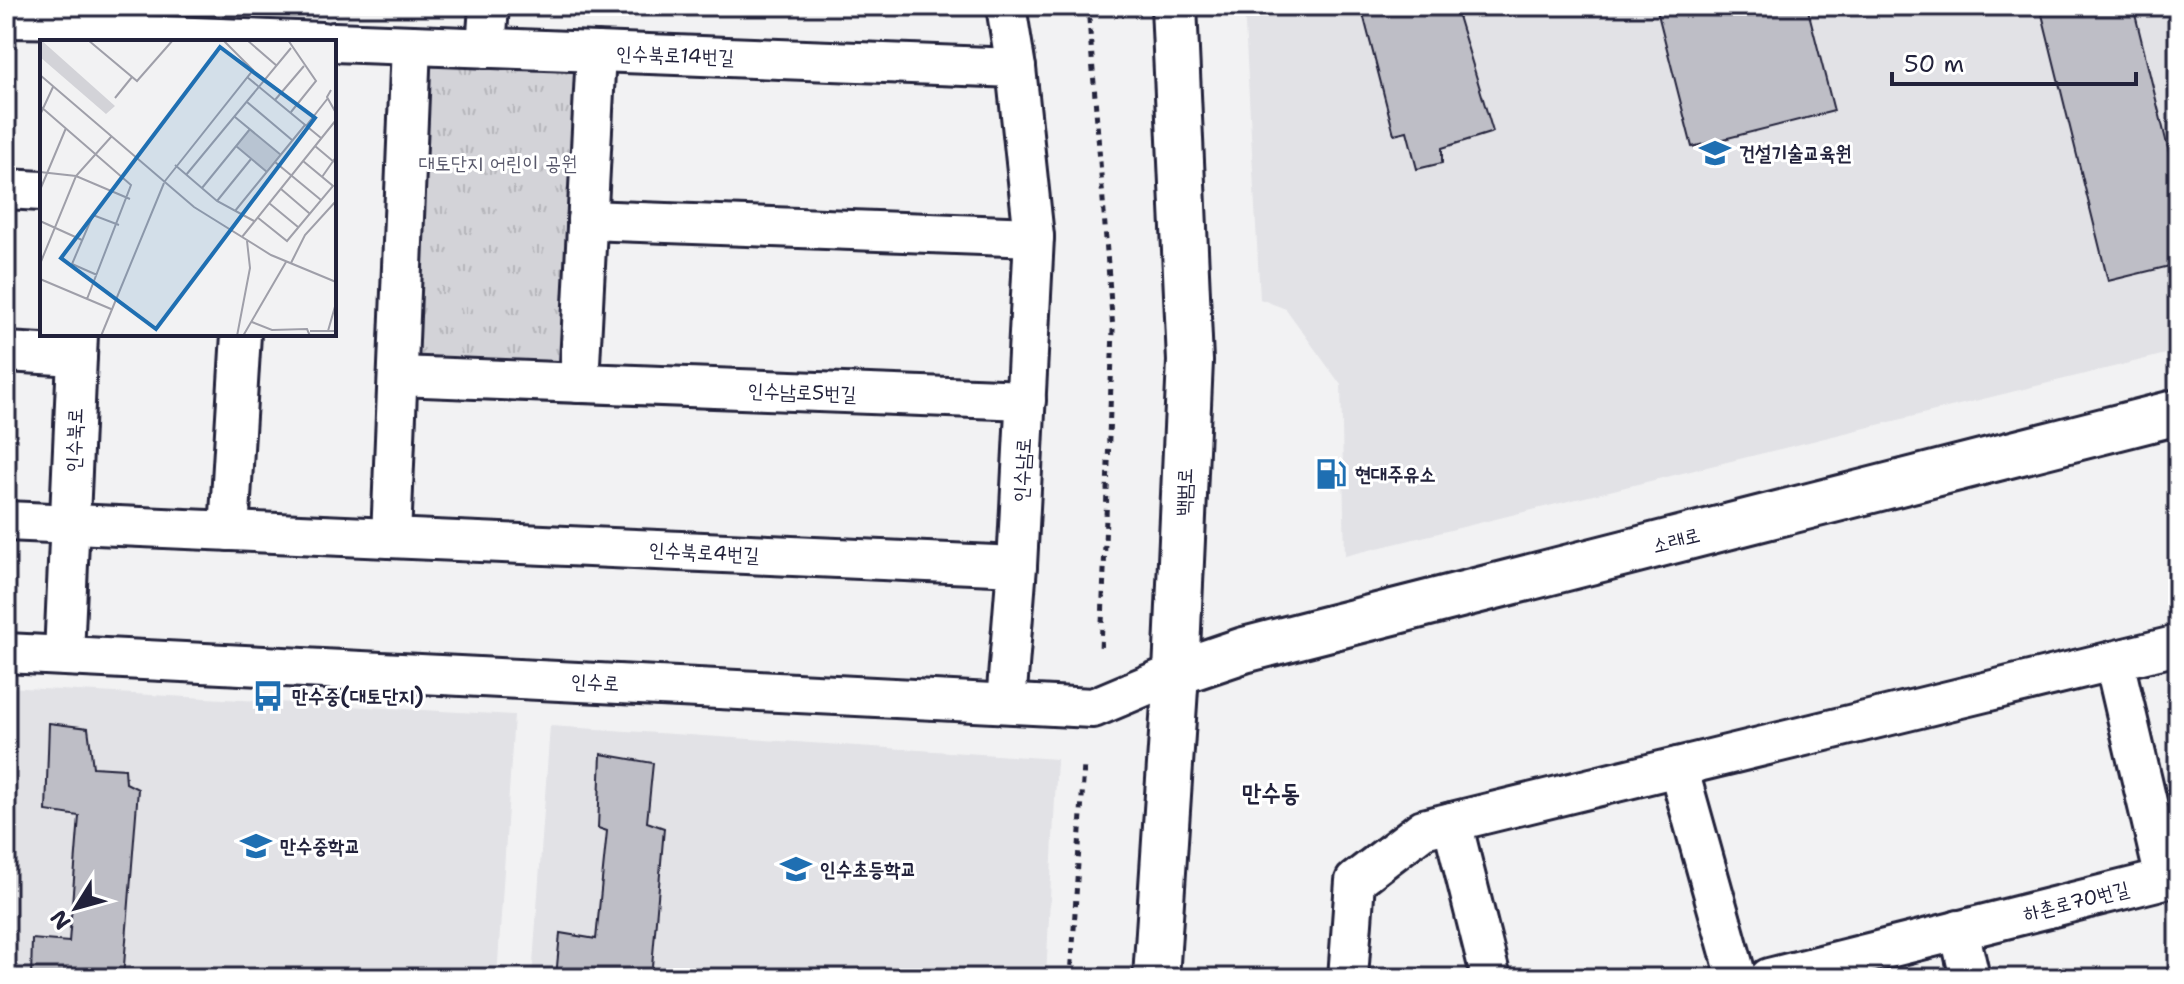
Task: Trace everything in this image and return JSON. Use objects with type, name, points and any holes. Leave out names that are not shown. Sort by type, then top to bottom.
[{"type":"main road","name":"백범로","points":[[1156,978],[1176,673],[1190,361],[1174,6]]},
{"type":"main road","name":"소래로","points":[[1176,673],[1244,650],[2178,412]]},
{"type":"street","points":[[486,48],[489,6]]},
{"type":"street","name":"인수남로","points":[[1006,6],[1016,68],[1034,237],[1017,566],[1006,703]]},
{"type":"street","points":[[6,18],[249,40]]},
{"type":"street","name":"인수북로14번길","points":[[336,42],[1016,68]]},
{"type":"street","points":[[391,538],[411,45]]},
{"type":"street","points":[[579,383],[596,52]]},
{"type":"street","points":[[6,189],[40,191]]},
{"type":"street","points":[[587,220],[1034,237]]},
{"type":"street","points":[[229,531],[241,336]]},
{"type":"street","name":"인수북로","points":[[6,352],[78,345],[64,655]]},
{"type":"street","name":"인수남로5번길","points":[[398,376],[1026,400]]},
{"type":"street","points":[[6,521],[70,524]]},
{"type":"street","name":"인수북로4번길","points":[[70,524],[1017,566]]},
{"type":"street","points":[[1348,978],[1355,881],[1423,829],[2178,645]]},
{"type":"street","name":"인수로","points":[[6,653],[1093,708],[1176,673]]},
{"type":"street","name":"하촌로70번길","points":[[1769,978],[2165,879],[2114,661]]},
{"type":"street","points":[[1678,767],[1737,978]]},
{"type":"street","points":[[1452,822],[1491,978]]},
{"type":"street","points":[[1959,930],[1970,978]]},
{"type":"path","points":[[1088,6],[1113,330],[1101,651]]},
{"type":"path","points":[[1071,978],[1084,765]]},
{"type":"shaded area","name":"건설기술교육원","points":[[1244,6],[2178,6],[2178,351],[1345,556],[1341,385],[1286,309],[1260,299]]},
{"type":"shaded area","name":"만수중학교","points":[[6,687],[514,715],[497,978],[6,978]]},
{"type":"shaded area","name":"인수초등학교","points":[[550,726],[1057,759],[1046,978],[532,978]]},
{"type":"green space","name":"대토단지 어린이 공원","points":[[411,45],[596,52],[579,383],[398,376]]},
{"type":"building","points":[[1361,6],[1455,6],[1493,132],[1442,148],[1442,163],[1417,169],[1407,131],[1394,134]]},
{"type":"building","points":[[1656,6],[1807,6],[1834,111],[1692,147]]},
{"type":"building","points":[[2040,6],[2133,6],[2178,189],[2178,264],[2108,281]]},
{"type":"building","points":[[49,723],[88,728],[93,767],[125,769],[126,783],[138,789],[123,978],[31,978],[32,939],[69,942],[79,816],[46,811]]},
{"type":"building","points":[[601,754],[653,763],[647,822],[664,828],[651,978],[556,978],[560,933],[596,939],[607,831],[598,828]]},
{"type":"place","name":"건설기술교육원","points":[[1715,153]]},
{"type":"place","name":"현대주유소","points":[[1331,474]]},
{"type":"place","name":"만수중(대토단지)","points":[[268,696]]},
{"type":"place","name":"만수중학교","points":[[256,846]]},
{"type":"place","name":"인수초등학교","points":[[796,869]]},
{"type":"district","name":"만수동","points":[[1271,793]]}]
